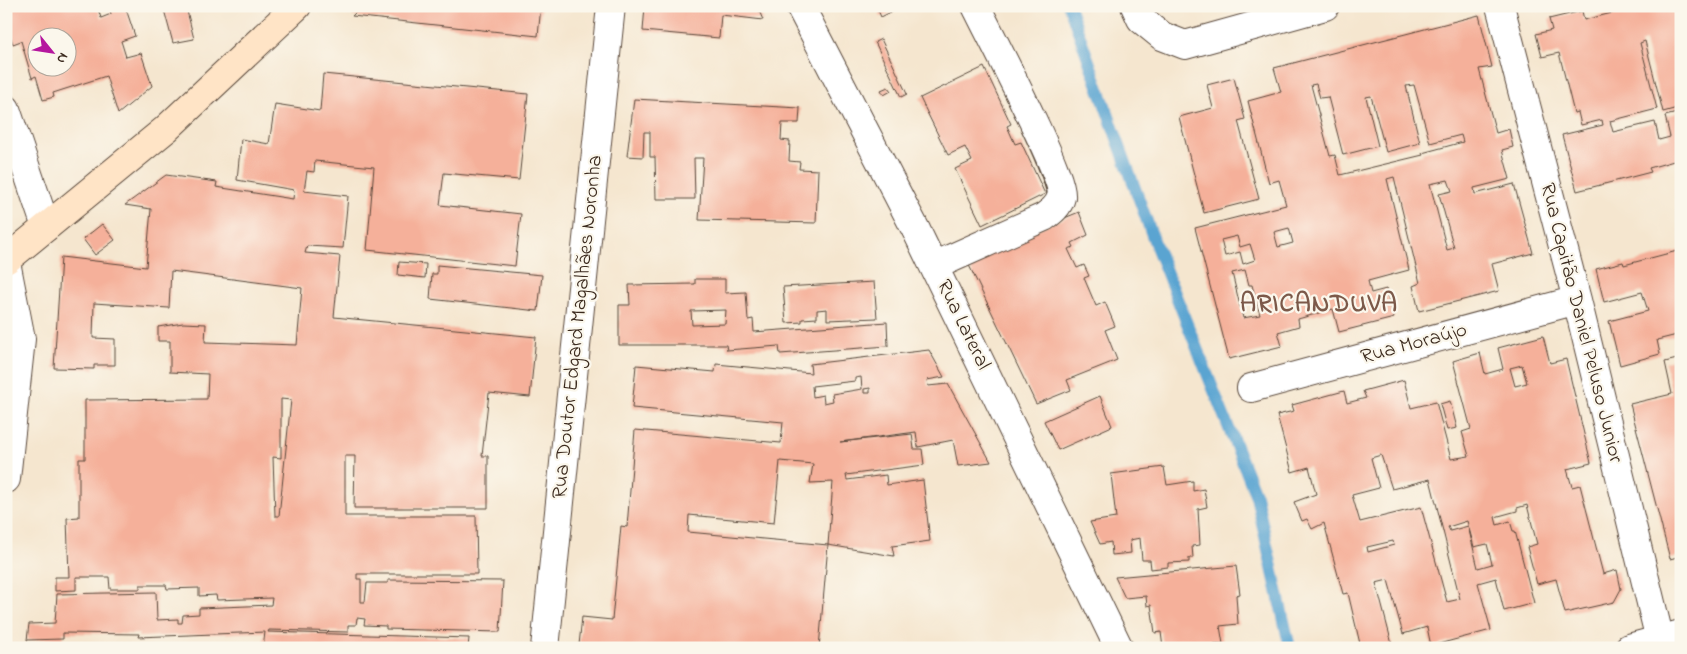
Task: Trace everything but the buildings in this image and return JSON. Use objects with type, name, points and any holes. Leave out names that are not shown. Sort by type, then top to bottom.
[{"type":"main road","points":[[6,261],[166,129],[290,9]]},
{"type":"street","name":"Rua Doutor Edgard Magalhães Noronha","points":[[545,648],[611,6]]},
{"type":"street","name":"Rua Lateral","points":[[800,6],[934,266],[1110,640]]},
{"type":"street","points":[[934,266],[1044,217],[1053,210],[1062,196],[1060,185],[1048,154],[976,6]]},
{"type":"street","points":[[1135,6],[1140,19],[1162,36],[1185,44],[1325,6]]},
{"type":"street","name":"Rua Capitão Daniel Peluso Junior","points":[[1500,6],[1577,300],[1670,637]]},
{"type":"street","points":[[6,109],[46,227]]},
{"type":"street","points":[[6,261],[20,339],[6,479]]},
{"type":"street","name":"Rua Moraújo","points":[[1251,388],[1577,300]]},
{"type":"street","points":[[1629,648],[1670,637]]},
{"type":"waterway","points":[[1069,6],[1156,246],[1256,496],[1290,648]]},
{"type":"district","name":"ARICANDUVA","points":[[1319,305]]}]
